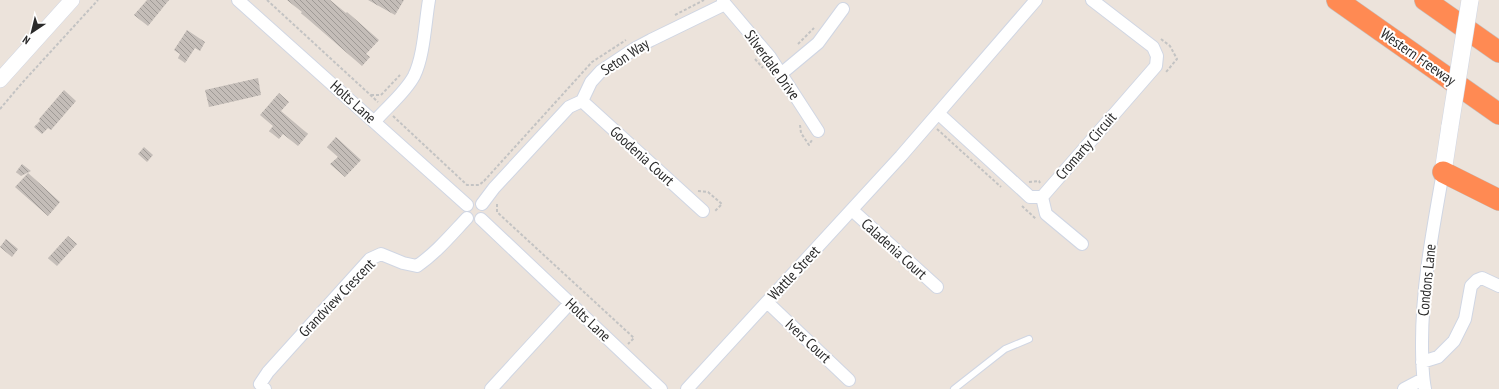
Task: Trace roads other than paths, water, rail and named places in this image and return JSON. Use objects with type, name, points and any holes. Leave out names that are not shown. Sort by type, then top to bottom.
[{"type":"highway","name":"Western Freeway","points":[[1337,0],[1499,114]]},
{"type":"highway","points":[[1425,0],[1499,52]]},
{"type":"highway","points":[[1443,172],[1499,200]]},
{"type":"main road","points":[[1443,172],[1470,0]]},
{"type":"street","points":[[0,80],[72,0]]},
{"type":"street","name":"Holts Lane","points":[[238,0],[375,121],[466,205]]},
{"type":"street","points":[[375,121],[414,77],[419,60],[429,0]]},
{"type":"street","name":"Cromarty Circuit","points":[[1042,197],[1156,66],[1158,56],[1153,48],[1092,0]]},
{"type":"street","points":[[1032,1],[938,114],[1030,196],[1042,197],[1046,214],[1082,244]]},
{"type":"street","name":"Silverdale Drive","points":[[724,2],[778,69],[818,131]]},
{"type":"street","name":"Seton Way","points":[[582,101],[591,82],[601,71],[634,49],[724,2]]},
{"type":"street","points":[[778,69],[818,44],[843,9]]},
{"type":"street","points":[[482,204],[494,188],[569,107],[582,101]]},
{"type":"street","name":"Goodenia Court","points":[[582,101],[703,211]]},
{"type":"street","name":"Wattle Street","points":[[687,389],[938,114]]},
{"type":"street","name":"Condons Lane","points":[[1424,384],[1422,333],[1426,277],[1443,172]]},
{"type":"street","points":[[472,201],[478,201],[482,204],[485,212],[480,219],[474,221],[467,218],[464,211],[466,205],[472,201]]},
{"type":"street","name":"Caladenia Court","points":[[852,210],[937,288]]},
{"type":"street","name":"Grandview Crescent","points":[[265,389],[260,384],[268,372],[370,259],[380,254],[417,266],[428,259],[467,218]]},
{"type":"street","name":"Holts Lane","points":[[480,219],[661,389]]},
{"type":"street","points":[[1422,362],[1438,357],[1454,341],[1465,319],[1471,286],[1477,280],[1482,278],[1499,286]]},
{"type":"street","name":"Ivers Court","points":[[767,302],[849,380]]},
{"type":"street","points":[[490,389],[570,303]]},
{"type":"street","points":[[1404,389],[1424,384]]},
{"type":"lane","points":[[954,389],[1005,349],[1029,339]]}]
